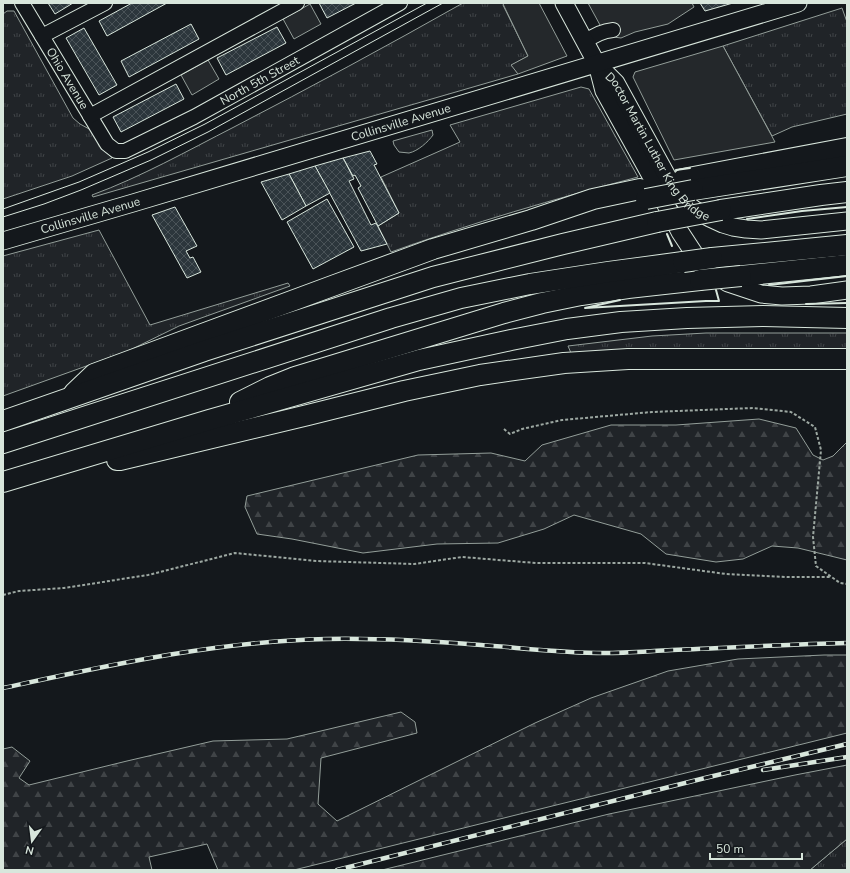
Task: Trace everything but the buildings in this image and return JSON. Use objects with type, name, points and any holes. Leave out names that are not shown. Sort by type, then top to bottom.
[{"type":"highway","points":[[688,185],[847,148]]},
{"type":"highway","points":[[68,398],[94,374],[426,252],[531,220],[592,208],[646,188],[688,185],[847,166]]},
{"type":"highway","points":[[3,421],[204,351],[433,277],[657,222],[721,210],[847,192]]},
{"type":"highway","points":[[3,443],[391,318],[461,298],[530,284],[608,272],[684,247],[712,258],[847,245]]},
{"type":"highway","points":[[209,420],[270,387],[295,377],[504,313],[542,303],[628,288],[847,265]]},
{"type":"highway","points":[[3,482],[209,420],[419,360],[511,340],[621,322],[763,316],[847,318]]},
{"type":"highway","points":[[89,456],[120,460],[404,391],[480,375],[564,364],[628,359],[847,359]]},
{"type":"main road","points":[[564,3],[597,64]]},
{"type":"main road","name":"Collinsville Avenue","points":[[3,241],[798,3]]},
{"type":"main road","name":"Doctor Martin Luther King Bridge","points":[[597,64],[604,92],[646,188],[684,247]]},
{"type":"main road","name":"Doctor Martin Luther King Bridge","points":[[597,64],[616,83],[672,185],[687,204],[695,210],[723,224],[746,230],[761,230],[847,221]]},
{"type":"main road","points":[[684,247],[712,273],[728,283],[761,294],[811,296],[847,290]]},
{"type":"street","name":"Ohio Avenue","points":[[22,3],[107,144],[116,151]]},
{"type":"street","points":[[42,36],[106,3]]},
{"type":"street","points":[[90,116],[297,3]]},
{"type":"street","name":"North 5th Street","points":[[116,151],[125,151],[194,117],[400,3]]},
{"type":"street","points":[[585,42],[594,34],[613,30]]},
{"type":"path","points":[[504,429],[510,434],[522,428],[562,420],[652,412],[753,408],[791,412],[815,427],[821,450],[813,537],[816,566],[840,583],[847,584]]},
{"type":"path","points":[[3,596],[19,591],[64,588],[148,575],[236,553],[316,561],[414,564],[462,556],[536,563],[645,563],[726,574],[787,577],[831,577]]},
{"type":"green space","points":[[463,3],[505,3],[503,5],[528,56],[512,65],[518,74],[93,197],[92,195],[146,172],[263,112]]},
{"type":"green space","points":[[842,8],[847,22],[847,114],[792,127],[772,136],[723,46]]},
{"type":"green space","points":[[7,11],[14,11],[73,118],[91,130],[102,147],[112,158],[72,176],[3,199],[3,14]]},
{"type":"green space","points":[[581,87],[589,89],[638,177],[513,212],[391,252],[378,226],[399,213],[381,177],[460,142],[450,125]]},
{"type":"green space","points":[[432,130],[433,135],[431,138],[412,152],[399,152],[394,145],[393,141]]},
{"type":"green space","points":[[99,230],[150,325],[288,283],[290,286],[179,326],[128,351],[3,396],[3,256]]},
{"type":"green space","points":[[706,333],[847,333],[847,351],[738,349],[634,350],[571,353],[568,346],[652,336]]},
{"type":"green space","points":[[759,419],[796,428],[813,455],[823,460],[833,456],[847,442],[847,560],[798,548],[772,546],[743,559],[716,562],[666,554],[641,534],[574,515],[544,529],[498,543],[437,544],[363,553],[292,539],[257,534],[245,507],[247,496],[418,455],[491,453],[525,461],[542,445],[611,425],[676,425]]},
{"type":"green space","points":[[847,655],[847,733],[294,870],[218,870],[207,844],[149,857],[152,870],[3,870],[3,749],[12,747],[30,761],[19,778],[29,785],[213,741],[287,739],[401,712],[415,722],[417,733],[321,758],[318,804],[337,821],[535,723],[591,698],[668,671],[738,659]]},
{"type":"green space","points":[[847,765],[847,839],[810,870],[382,870],[609,814]]},
{"type":"green space","points":[[847,839],[847,870],[810,870]]},
{"type":"shaded area","points":[[539,3],[567,56],[518,74],[511,65],[528,56],[503,4]]},
{"type":"shaded area","points":[[588,3],[692,3],[694,7],[668,24],[635,32],[621,38],[606,36]]},
{"type":"shaded area","points":[[310,4],[321,24],[294,39],[283,19]]},
{"type":"shaded area","points":[[723,46],[775,142],[674,160],[633,77],[635,72]]},
{"type":"shaded area","points":[[208,60],[219,79],[192,95],[181,75]]},
{"type":"tram line","points":[[3,209],[79,182],[148,152],[205,124],[427,3]]},
{"type":"tram line","points":[[3,217],[81,190],[151,160],[208,132],[443,3]]},
{"type":"railway","points":[[3,688],[124,663],[204,649],[286,641],[327,639],[404,640],[589,653],[847,643]]},
{"type":"railway","points":[[337,870],[847,744]]},
{"type":"railway","points":[[763,770],[847,757]]},
{"type":"wall","points":[[676,170],[690,168]]},
{"type":"wall","points":[[747,219],[802,211],[847,207]]},
{"type":"wall","points":[[667,234],[672,246]]},
{"type":"wall","points":[[769,285],[847,276]]},
{"type":"wall","points":[[620,300],[585,308],[719,301],[716,290]]},
{"type":"wall","points":[[806,304],[847,303]]}]
